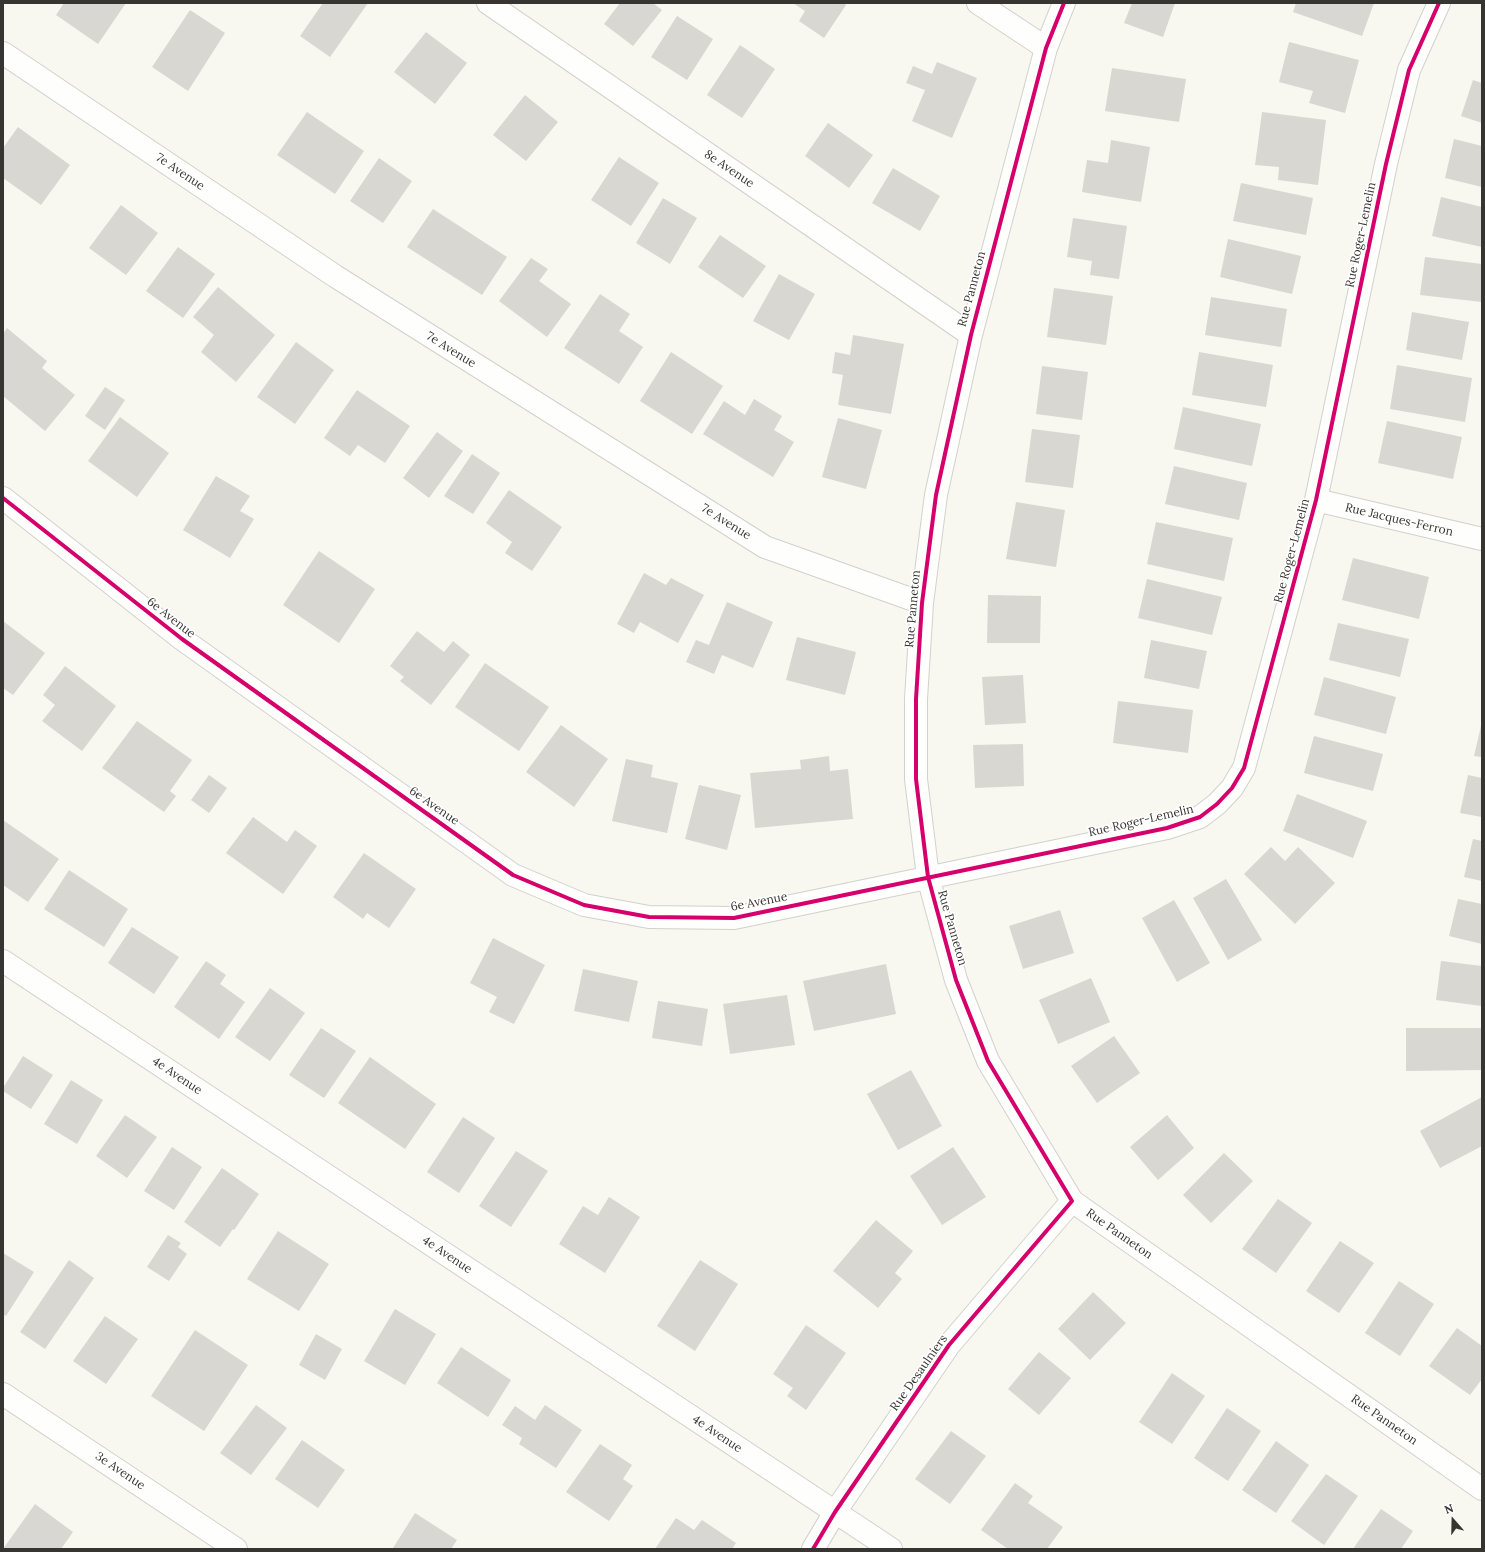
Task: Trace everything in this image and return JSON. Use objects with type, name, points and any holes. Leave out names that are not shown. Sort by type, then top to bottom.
[{"type":"street","name":"8e Avenue","points":[[488,3],[971,335]]},
{"type":"street","points":[[978,3],[1046,48]]},
{"type":"street","name":"Rue Panneton","points":[[1064,3],[1046,48],[971,335],[936,495],[922,604],[916,699],[916,779],[928,877],[956,980],[988,1060],[1072,1201],[1482,1489]]},
{"type":"street","name":"Rue Roger-Lemelin","points":[[928,877],[1167,828],[1200,817],[1217,804],[1232,788],[1244,768],[1316,500],[1386,164],[1409,70],[1438,3]]},
{"type":"street","name":"7e Avenue","points":[[3,53],[335,276],[765,547],[922,604]]},
{"type":"street","name":"6e Avenue","points":[[3,498],[182,640],[514,874],[584,905],[649,918],[734,918],[928,877]]},
{"type":"street","name":"Rue Jacques-Ferron","points":[[1316,500],[1482,539]]},
{"type":"street","name":"4e Avenue","points":[[3,961],[892,1549]]},
{"type":"street","name":"Rue Desaulniers","points":[[812,1549],[949,1345],[1072,1201]]},
{"type":"street","name":"3e Avenue","points":[[3,1394],[236,1549]]},
{"type":"building","points":[[64,3],[126,3],[98,44],[56,15]]},
{"type":"building","points":[[323,3],[368,3],[330,57],[300,36]]},
{"type":"building","points":[[620,3],[653,3],[662,10],[633,46],[604,24]]},
{"type":"building","points":[[793,3],[844,3],[846,5],[824,38],[799,21],[805,11]]},
{"type":"building","points":[[1132,3],[1175,3],[1163,37],[1124,23]]},
{"type":"building","points":[[1296,3],[1374,3],[1362,36],[1293,12]]},
{"type":"building","points":[[190,10],[225,33],[188,91],[152,67]]},
{"type":"building","points":[[677,16],[713,39],[687,80],[651,57]]},
{"type":"building","points":[[426,32],[467,63],[435,104],[394,72]]},
{"type":"building","points":[[1289,42],[1359,60],[1345,113],[1309,103],[1313,91],[1279,82]]},
{"type":"building","points":[[740,45],[775,69],[742,118],[707,95]]},
{"type":"building","points":[[937,62],[977,78],[952,138],[912,121],[925,90],[906,83],[913,66],[932,74]]},
{"type":"building","points":[[1112,68],[1186,79],[1179,122],[1105,111]]},
{"type":"building","points":[[1473,80],[1482,83],[1482,123],[1461,116]]},
{"type":"building","points":[[525,95],[558,122],[526,161],[493,135]]},
{"type":"building","points":[[307,112],[364,151],[335,194],[277,155]]},
{"type":"building","points":[[1262,112],[1326,120],[1318,185],[1278,180],[1279,167],[1255,165]]},
{"type":"building","points":[[828,123],[873,155],[849,188],[805,156]]},
{"type":"building","points":[[18,127],[70,165],[41,205],[3,178],[3,148]]},
{"type":"building","points":[[1454,139],[1482,146],[1482,187],[1445,178]]},
{"type":"building","points":[[1111,140],[1150,147],[1141,202],[1082,192],[1087,160],[1108,163]]},
{"type":"building","points":[[619,157],[659,183],[631,226],[591,200]]},
{"type":"building","points":[[379,158],[412,181],[383,223],[350,201]]},
{"type":"building","points":[[893,168],[940,196],[920,231],[872,203]]},
{"type":"building","points":[[1241,183],[1313,198],[1306,235],[1233,221]]},
{"type":"building","points":[[1441,197],[1482,207],[1482,247],[1432,236]]},
{"type":"building","points":[[663,198],[697,218],[670,264],[636,243]]},
{"type":"building","points":[[121,205],[158,233],[126,275],[89,248]]},
{"type":"building","points":[[433,209],[507,257],[482,295],[407,247]]},
{"type":"building","points":[[1073,218],[1127,226],[1119,279],[1090,275],[1092,261],[1067,257]]},
{"type":"building","points":[[720,235],[766,266],[743,298],[698,267]]},
{"type":"building","points":[[1228,239],[1301,256],[1292,294],[1220,277]]},
{"type":"building","points":[[178,247],[215,274],[183,318],[146,291]]},
{"type":"building","points":[[1425,257],[1482,264],[1482,302],[1420,295]]},
{"type":"building","points":[[531,258],[548,269],[539,281],[571,304],[547,337],[499,301]]},
{"type":"building","points":[[779,274],[815,294],[789,340],[753,321]]},
{"type":"building","points":[[218,287],[275,335],[236,382],[201,352],[214,335],[193,317]]},
{"type":"building","points":[[1054,288],[1113,296],[1106,345],[1047,337]]},
{"type":"building","points":[[600,294],[630,314],[619,331],[643,347],[619,384],[564,348]]},
{"type":"building","points":[[1211,297],[1287,309],[1281,347],[1205,335]]},
{"type":"building","points":[[1412,312],[1469,322],[1462,360],[1406,350]]},
{"type":"building","points":[[7,328],[47,361],[42,368],[75,395],[45,431],[3,396],[3,334]]},
{"type":"building","points":[[853,335],[904,344],[891,414],[838,405],[843,375],[832,373],[835,352],[850,355]]},
{"type":"building","points":[[296,342],[334,370],[295,424],[257,397]]},
{"type":"building","points":[[671,352],[723,386],[692,434],[640,401]]},
{"type":"building","points":[[1199,352],[1273,365],[1266,407],[1192,395]]},
{"type":"building","points":[[1397,365],[1472,378],[1465,422],[1390,409]]},
{"type":"building","points":[[1042,366],[1088,372],[1082,420],[1036,414]]},
{"type":"building","points":[[105,387],[125,400],[105,430],[85,416]]},
{"type":"building","points":[[357,390],[410,426],[385,463],[358,445],[350,456],[324,438]]},
{"type":"building","points":[[754,399],[782,416],[774,430],[794,442],[773,477],[703,434],[724,401],[745,415]]},
{"type":"building","points":[[1183,407],[1261,424],[1252,466],[1174,449]]},
{"type":"building","points":[[120,417],[169,453],[137,497],[88,461]]},
{"type":"building","points":[[838,418],[882,430],[866,489],[822,477]]},
{"type":"building","points":[[1387,421],[1462,437],[1453,479],[1378,463]]},
{"type":"building","points":[[1032,429],[1080,435],[1073,488],[1025,482]]},
{"type":"building","points":[[437,432],[463,451],[429,498],[403,478]]},
{"type":"building","points":[[472,454],[500,473],[473,514],[444,496]]},
{"type":"building","points":[[1174,466],[1247,483],[1239,520],[1165,504]]},
{"type":"building","points":[[216,476],[250,496],[240,511],[254,519],[230,558],[183,530]]},
{"type":"building","points":[[509,490],[562,527],[532,571],[505,553],[512,542],[486,523]]},
{"type":"building","points":[[1016,502],[1065,510],[1056,567],[1006,559]]},
{"type":"building","points":[[1156,522],[1233,538],[1224,581],[1147,564]]},
{"type":"building","points":[[319,551],[375,589],[339,643],[283,605]]},
{"type":"building","points":[[1353,558],[1429,577],[1419,619],[1342,600]]},
{"type":"building","points":[[644,573],[666,585],[671,578],[704,595],[678,643],[640,622],[634,633],[617,624]]},
{"type":"building","points":[[1147,579],[1222,597],[1212,635],[1138,618]]},
{"type":"building","points":[[988,595],[1041,596],[1040,643],[987,643]]},
{"type":"building","points":[[727,602],[773,622],[753,668],[722,655],[714,674],[686,662],[696,640],[709,645]]},
{"type":"building","points":[[3,621],[45,653],[13,695],[3,688]]},
{"type":"building","points":[[1338,623],[1409,639],[1400,677],[1329,660]]},
{"type":"building","points":[[417,631],[444,652],[453,641],[470,655],[431,705],[400,681],[404,677],[390,666]]},
{"type":"building","points":[[797,637],[856,652],[845,695],[786,680]]},
{"type":"building","points":[[1151,640],[1207,651],[1199,689],[1144,678]]},
{"type":"building","points":[[485,663],[549,707],[519,751],[455,707]]},
{"type":"building","points":[[65,666],[116,706],[82,751],[42,721],[55,705],[43,695]]},
{"type":"building","points":[[1023,675],[1026,723],[985,725],[982,677]]},
{"type":"building","points":[[1324,677],[1396,697],[1386,734],[1314,715]]},
{"type":"building","points":[[1118,701],[1193,710],[1188,753],[1113,743]]},
{"type":"building","points":[[137,721],[192,760],[170,791],[176,796],[164,812],[102,768]]},
{"type":"building","points":[[561,725],[608,759],[574,807],[526,772]]},
{"type":"building","points":[[1482,726],[1482,757],[1474,756]]},
{"type":"building","points":[[1314,736],[1383,754],[1373,791],[1304,773]]},
{"type":"building","points":[[1023,744],[1024,786],[975,788],[973,745]]},
{"type":"building","points":[[829,756],[830,771],[848,769],[853,819],[755,828],[750,773],[801,769],[800,760]]},
{"type":"building","points":[[626,759],[653,765],[651,777],[678,783],[667,833],[612,821]]},
{"type":"building","points":[[209,775],[227,788],[209,813],[191,800]]},
{"type":"building","points":[[1468,775],[1482,778],[1482,817],[1460,813]]},
{"type":"building","points":[[699,785],[741,795],[727,850],[685,839]]},
{"type":"building","points":[[1297,794],[1367,821],[1353,858],[1283,831]]},
{"type":"building","points":[[253,817],[287,842],[295,830],[317,846],[283,894],[226,853]]},
{"type":"building","points":[[3,820],[59,859],[28,902],[3,885]]},
{"type":"building","points":[[1473,839],[1482,841],[1482,881],[1464,877]]},
{"type":"building","points":[[1271,847],[1285,861],[1298,847],[1335,883],[1295,924],[1244,874]]},
{"type":"building","points":[[364,853],[416,889],[389,928],[367,913],[363,919],[333,897]]},
{"type":"building","points":[[69,870],[128,909],[104,947],[44,909]]},
{"type":"building","points":[[1226,879],[1262,940],[1228,960],[1193,898]]},
{"type":"building","points":[[1458,899],[1482,904],[1482,944],[1449,936]]},
{"type":"building","points":[[1174,900],[1210,963],[1177,982],[1142,918]]},
{"type":"building","points":[[1060,910],[1074,953],[1023,969],[1009,926]]},
{"type":"building","points":[[132,927],[179,957],[154,994],[108,963]]},
{"type":"building","points":[[493,938],[545,965],[514,1024],[489,1012],[497,997],[470,983]]},
{"type":"building","points":[[206,961],[226,975],[220,984],[245,1002],[219,1039],[174,1007]]},
{"type":"building","points":[[1441,961],[1482,966],[1482,1006],[1436,1000]]},
{"type":"building","points":[[886,964],[896,1014],[814,1031],[803,981]]},
{"type":"building","points":[[583,969],[638,981],[629,1022],[574,1011]]},
{"type":"building","points":[[1091,978],[1110,1022],[1058,1044],[1039,1000]]},
{"type":"building","points":[[270,988],[305,1013],[270,1061],[235,1037]]},
{"type":"building","points":[[787,995],[795,1045],[730,1054],[723,1004]]},
{"type":"building","points":[[658,1001],[708,1009],[702,1046],[652,1038]]},
{"type":"building","points":[[321,1028],[356,1051],[324,1098],[289,1075]]},
{"type":"building","points":[[1406,1028],[1482,1028],[1482,1070],[1406,1071]]},
{"type":"building","points":[[1114,1036],[1140,1073],[1097,1103],[1071,1066]]},
{"type":"building","points":[[23,1056],[53,1075],[31,1109],[3,1091],[3,1088]]},
{"type":"building","points":[[370,1057],[436,1104],[405,1149],[338,1103]]},
{"type":"building","points":[[911,1070],[942,1126],[898,1150],[867,1094]]},
{"type":"building","points":[[71,1080],[103,1100],[77,1144],[44,1124]]},
{"type":"building","points":[[1482,1097],[1482,1146],[1440,1168],[1420,1131]]},
{"type":"building","points":[[125,1115],[157,1137],[127,1178],[96,1156]]},
{"type":"building","points":[[1167,1115],[1194,1148],[1158,1180],[1130,1147]]},
{"type":"building","points":[[463,1117],[495,1138],[459,1193],[427,1172]]},
{"type":"building","points":[[172,1147],[202,1167],[174,1210],[144,1191]]},
{"type":"building","points":[[953,1147],[986,1197],[942,1225],[910,1176]]},
{"type":"building","points":[[516,1151],[548,1171],[511,1227],[479,1206]]},
{"type":"building","points":[[1224,1153],[1253,1181],[1211,1223],[1183,1195]]},
{"type":"building","points":[[222,1168],[259,1194],[234,1230],[233,1229],[220,1247],[184,1222]]},
{"type":"building","points":[[609,1197],[640,1217],[605,1273],[559,1244],[583,1206],[598,1215]]},
{"type":"building","points":[[1278,1199],[1312,1223],[1276,1273],[1242,1249]]},
{"type":"building","points":[[876,1220],[913,1251],[895,1273],[902,1279],[878,1308],[833,1271]]},
{"type":"building","points":[[278,1231],[329,1264],[299,1311],[247,1279]]},
{"type":"building","points":[[168,1235],[181,1243],[178,1247],[187,1254],[169,1281],[147,1267]]},
{"type":"building","points":[[1340,1241],[1374,1263],[1339,1313],[1306,1291]]},
{"type":"building","points":[[3,1253],[34,1272],[6,1316],[3,1314]]},
{"type":"building","points":[[69,1260],[94,1278],[45,1349],[20,1332]]},
{"type":"building","points":[[700,1260],[738,1284],[695,1351],[657,1326]]},
{"type":"building","points":[[1399,1281],[1434,1304],[1400,1356],[1365,1333]]},
{"type":"building","points":[[1093,1292],[1126,1323],[1090,1360],[1058,1329]]},
{"type":"building","points":[[395,1309],[436,1334],[405,1385],[364,1361]]},
{"type":"building","points":[[105,1316],[138,1339],[106,1384],[73,1361]]},
{"type":"building","points":[[806,1325],[846,1353],[806,1410],[787,1396],[793,1388],[773,1374]]},
{"type":"building","points":[[1457,1328],[1482,1346],[1482,1379],[1470,1395],[1429,1366]]},
{"type":"building","points":[[195,1330],[248,1365],[204,1431],[151,1396]]},
{"type":"building","points":[[316,1334],[342,1349],[325,1380],[299,1365]]},
{"type":"building","points":[[461,1347],[511,1380],[488,1417],[437,1383]]},
{"type":"building","points":[[1039,1352],[1071,1378],[1039,1415],[1008,1389]]},
{"type":"building","points":[[1172,1373],[1205,1396],[1172,1444],[1139,1422]]},
{"type":"building","points":[[256,1405],[287,1428],[251,1475],[220,1453]]},
{"type":"building","points":[[545,1405],[582,1430],[556,1468],[519,1444],[522,1438],[502,1425],[515,1406],[535,1420]]},
{"type":"building","points":[[1227,1408],[1261,1431],[1228,1481],[1194,1458]]},
{"type":"building","points":[[951,1431],[986,1456],[950,1504],[915,1479]]},
{"type":"building","points":[[302,1440],[345,1470],[318,1508],[275,1479]]},
{"type":"building","points":[[1276,1441],[1309,1465],[1276,1513],[1242,1490]]},
{"type":"building","points":[[600,1444],[632,1465],[623,1479],[633,1486],[609,1521],[566,1492]]},
{"type":"building","points":[[1326,1474],[1358,1496],[1324,1545],[1291,1521]]},
{"type":"building","points":[[1015,1483],[1033,1496],[1028,1503],[1063,1527],[1047,1549],[1008,1549],[981,1530]]},
{"type":"building","points":[[35,1504],[73,1532],[61,1549],[3,1549]]},
{"type":"building","points":[[1381,1509],[1413,1531],[1401,1549],[1353,1549]]},
{"type":"building","points":[[415,1513],[457,1540],[451,1549],[393,1548]]},
{"type":"building","points":[[676,1518],[694,1530],[702,1520],[736,1543],[732,1549],[655,1549]]},
{"type":"cycle path","points":[[813,1549],[835,1512],[949,1345],[1072,1201],[988,1061],[956,980],[928,877],[916,779],[916,699],[922,603],[936,495],[971,335],[1046,48],[1064,3]]},
{"type":"cycle path","points":[[3,498],[182,639],[513,875],[584,905],[649,917],[734,918],[1167,828],[1200,817],[1217,804],[1232,788],[1244,768],[1316,500],[1386,164],[1409,70],[1439,3]]}]
